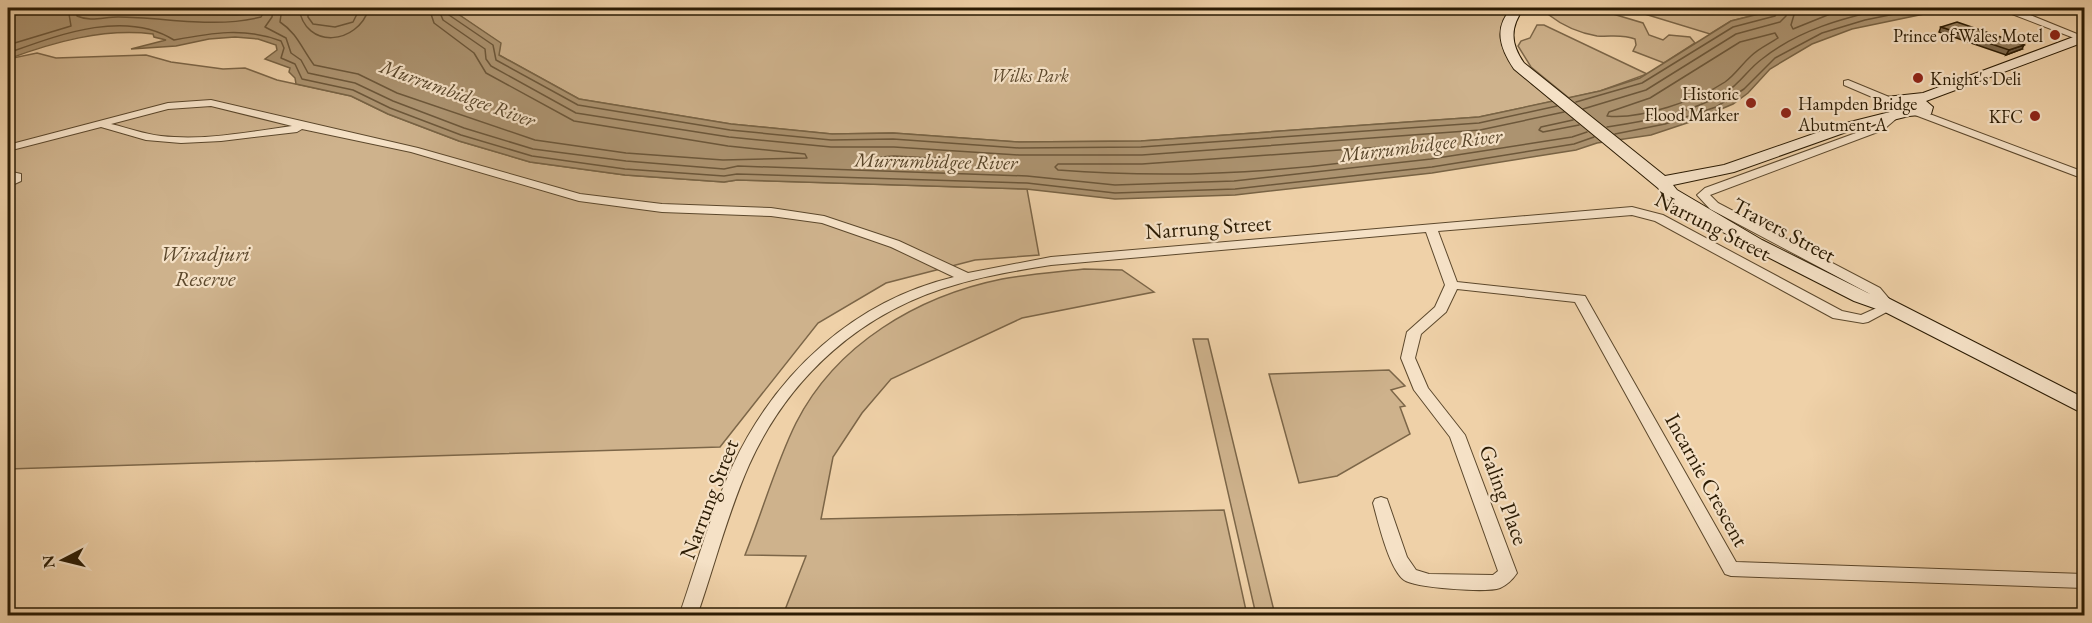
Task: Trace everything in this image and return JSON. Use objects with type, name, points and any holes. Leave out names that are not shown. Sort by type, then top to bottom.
[{"type":"main road","name":"Travers Street","points":[[1518,8],[1505,27],[1508,50],[1526,73],[1664,184],[1671,194],[1703,215],[1861,297],[1889,307],[2085,407]]},
{"type":"main road","points":[[1907,107],[1926,97],[2083,38]]},
{"type":"main road","points":[[1664,184],[1670,180],[1720,170],[2028,69],[2083,38]]},
{"type":"main road","points":[[2013,64],[2028,69]]},
{"type":"main road","points":[[1635,162],[1680,171],[1720,170]]},
{"type":"street","points":[[2015,12],[2083,38]]},
{"type":"street","points":[[1852,85],[2085,176]]},
{"type":"street","points":[[8,148],[168,106],[201,102],[307,128],[352,135],[414,150],[579,198],[662,208],[771,212],[824,220],[895,244],[963,276]]},
{"type":"street","name":"Travers Street","points":[[1889,307],[1875,291],[1714,206],[1703,195],[1709,190],[1879,128],[1907,107]]},
{"type":"street","points":[[101,125],[146,137],[166,139],[213,138],[307,128]]},
{"type":"street","points":[[8,174],[17,176],[8,184]]},
{"type":"street","name":"Narrung Street","points":[[688,615],[741,463],[770,410],[791,381],[819,352],[855,324],[916,293],[963,276],[1051,261],[1642,212],[1659,218],[1829,311],[1863,319],[1889,307]]},
{"type":"street","points":[[1431,230],[1452,285]]},
{"type":"street","name":"Galing Place","points":[[1381,503],[1399,559],[1410,574],[1429,581],[1496,582],[1508,573],[1457,435],[1421,390],[1408,358],[1414,332],[1441,309],[1452,285]]},
{"type":"street","name":"Incarnie Crescent","points":[[1452,285],[1580,299],[1731,569],[2085,581]]},
{"type":"green space","points":[[89,8],[261,8],[251,14],[236,15],[76,12]]},
{"type":"green space","name":"Wilks Park","points":[[449,8],[1518,8],[1505,27],[1532,84],[1554,101],[1479,117],[1141,141],[1019,142],[893,133],[832,134],[731,124],[579,99],[499,55],[500,43]]},
{"type":"green space","points":[[1557,8],[1593,8],[1643,23],[1649,35],[1663,40],[1669,35],[1690,37],[1695,43],[1664,63],[1633,51],[1636,45],[1635,39],[1630,37],[1597,36],[1566,26],[1549,15]]},
{"type":"green space","points":[[1625,8],[1783,8],[1731,21],[1710,34]]},
{"type":"green space","points":[[1537,25],[1544,25],[1647,74],[1600,91],[1569,98],[1531,67],[1518,46],[1521,41],[1530,38]]},
{"type":"green space","name":"Wiradjuri Reserve","points":[[37,53],[56,58],[146,55],[171,62],[223,69],[245,68],[277,80],[351,96],[388,114],[459,141],[530,162],[625,175],[724,182],[737,180],[1027,189],[1039,255],[975,260],[886,283],[818,323],[720,447],[8,469],[8,59]]},
{"type":"green space","points":[[1084,269],[1122,270],[1154,292],[1022,318],[891,379],[862,413],[833,457],[821,519],[1224,510],[1247,615],[783,615],[806,556],[745,555],[796,423],[813,395],[833,370],[857,347],[882,328],[910,311],[940,298],[1002,279]]},
{"type":"green space","points":[[1193,339],[1208,339],[1275,615],[1256,615]]},
{"type":"green space","points":[[1389,370],[1405,386],[1391,390],[1405,406],[1400,407],[1410,434],[1337,476],[1299,483],[1269,374]]},
{"type":"water","name":"Murrumbidgee River","points":[[34,8],[89,8],[78,12],[236,15],[252,14],[261,8],[323,8],[314,13],[318,14],[340,13],[348,8],[398,10],[449,8],[501,43],[499,55],[579,99],[731,124],[832,134],[893,133],[1019,142],[1141,141],[1479,117],[1600,91],[1640,78],[1731,21],[1783,8],[1953,8],[1852,29],[1812,44],[1770,69],[1748,93],[1733,104],[1651,135],[1597,143],[1576,150],[1432,173],[1235,195],[1115,199],[1026,189],[737,180],[724,182],[625,175],[530,162],[459,141],[388,114],[351,96],[296,84],[295,78],[289,72],[290,68],[265,59],[277,50],[276,45],[258,39],[235,37],[209,39],[176,46],[131,49],[166,40],[154,37],[153,34],[116,33],[61,42],[8,59],[8,18]]},
{"type":"building","points":[[1957,22],[2024,45],[2009,50],[1941,27]]},
{"type":"place","name":"Prince of Wales Motel","points":[[2055,35]]},
{"type":"place","name":"Knight's Deli","points":[[1918,78]]},
{"type":"place","name":"Historic Flood Marker","points":[[1751,103]]},
{"type":"place","name":"Hampden Bridge Abutment A","points":[[1786,113]]},
{"type":"place","name":"KFC","points":[[2035,116]]}]
